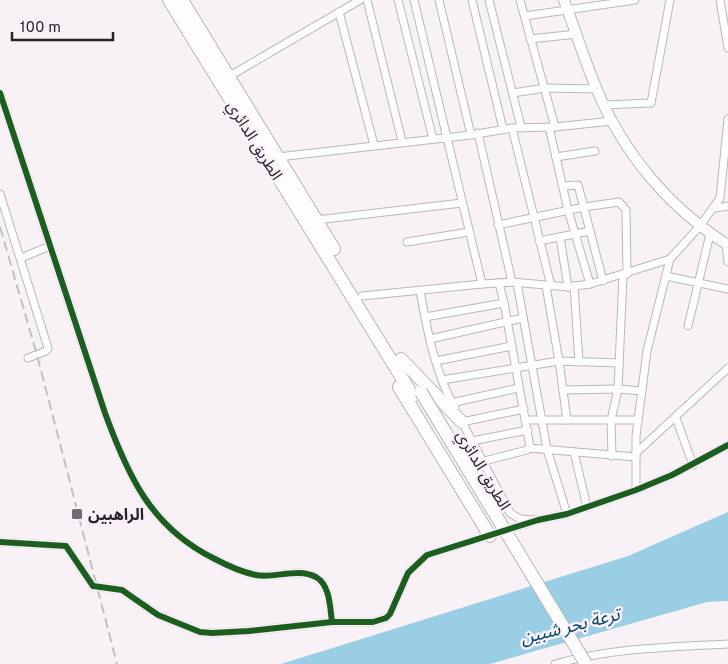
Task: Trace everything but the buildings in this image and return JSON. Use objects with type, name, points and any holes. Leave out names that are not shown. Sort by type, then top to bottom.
[{"type":"highway","name":"الطريق الدائري","points":[[169,0],[278,157],[362,296],[396,360]]},
{"type":"highway","name":"الطريق الدائري","points":[[182,0],[224,79],[417,394],[586,664]]},
{"type":"highway","points":[[396,360],[462,422]]},
{"type":"highway","points":[[396,360],[394,376],[405,398],[490,536]]},
{"type":"highway","name":"الطريق الدائري","points":[[417,394],[574,663]]},
{"type":"street","points":[[224,79],[360,0]]},
{"type":"street","points":[[367,0],[402,141]]},
{"type":"street","points":[[398,0],[433,139]]},
{"type":"street","points":[[414,0],[482,284]]},
{"type":"street","points":[[439,0],[498,226],[515,283],[534,366],[547,449],[567,514]]},
{"type":"street","points":[[472,0],[503,128]]},
{"type":"street","points":[[488,0],[521,128]]},
{"type":"street","points":[[520,0],[545,88],[556,157],[568,210],[590,284]]},
{"type":"street","points":[[525,16],[566,5],[635,0]]},
{"type":"street","points":[[604,105],[650,104],[669,0]]},
{"type":"street","points":[[720,0],[728,48]]},
{"type":"street","points":[[566,5],[597,90],[612,121],[639,164],[666,196],[700,226],[727,245],[728,262]]},
{"type":"street","points":[[339,12],[374,145]]},
{"type":"street","points":[[530,39],[577,34]]},
{"type":"street","points":[[513,94],[545,88],[597,90]]},
{"type":"street","points":[[0,93],[114,440],[124,463],[148,505],[177,536],[224,564],[255,575],[300,573],[317,578],[326,589],[332,622]]},
{"type":"street","points":[[362,296],[499,283],[548,286],[590,284],[625,275],[670,259],[715,208],[722,192],[728,119]]},
{"type":"street","points":[[278,157],[474,134],[503,128],[552,127],[612,121]]},
{"type":"street","points":[[512,128],[548,286],[567,420]]},
{"type":"street","points":[[556,157],[595,151]]},
{"type":"street","points":[[563,186],[578,184],[603,281]]},
{"type":"street","points":[[0,194],[22,258],[48,348],[46,351],[28,358]]},
{"type":"street","points":[[498,226],[568,210],[619,202],[625,208],[625,275],[618,388],[611,420],[612,456]]},
{"type":"street","points":[[316,220],[462,203]]},
{"type":"street","points":[[715,208],[728,206]]},
{"type":"street","points":[[539,241],[590,231]]},
{"type":"street","points":[[407,242],[469,232]]},
{"type":"street","points":[[688,326],[710,234]]},
{"type":"street","points":[[560,238],[571,286],[579,362]]},
{"type":"street","points":[[22,258],[50,246]]},
{"type":"street","points":[[636,490],[638,420],[647,351],[670,259]]},
{"type":"street","points":[[666,276],[728,289]]},
{"type":"street","points":[[499,283],[508,321],[518,388],[524,410],[530,448]]},
{"type":"street","points":[[420,291],[436,361],[451,403],[484,461],[510,513],[520,519],[538,520]]},
{"type":"street","points":[[425,317],[504,303]]},
{"type":"street","points":[[430,339],[523,318]]},
{"type":"street","points":[[436,361],[512,346]]},
{"type":"street","points":[[442,380],[559,361],[619,364]]},
{"type":"street","points":[[484,461],[530,448],[612,456],[636,455],[728,368]]},
{"type":"street","points":[[451,403],[518,388]]},
{"type":"street","points":[[563,390],[618,388],[642,391]]},
{"type":"street","points":[[462,422],[524,410]]},
{"type":"street","points":[[676,418],[693,465]]},
{"type":"street","points":[[526,420],[638,420]]},
{"type":"street","points":[[472,441],[528,430]]},
{"type":"street","points":[[0,542],[66,546],[93,586],[122,590],[158,615],[200,632],[249,632],[332,622],[373,622],[386,618],[408,573],[417,562],[440,549],[490,536],[538,520],[567,514],[636,490],[693,465],[728,445]]},
{"type":"street","points":[[574,452],[587,507]]},
{"type":"street","points":[[555,664],[574,663],[644,648],[728,644]]},
{"type":"water","name":"ترعة بحر شبين","points":[[728,512],[728,601],[707,602],[490,664],[281,664],[628,556]]},
{"type":"railway","points":[[0,227],[37,355],[117,664]]},
{"type":"cycle path","points":[[0,93],[105,413],[123,458],[144,498],[173,531],[192,545],[228,566],[263,576],[301,573],[316,577],[327,591],[332,622]]},
{"type":"cycle path","points":[[0,542],[66,546],[93,586],[122,590],[158,615],[200,632],[249,631],[332,622],[373,622],[386,618],[390,614],[408,573],[427,555],[538,520],[567,514],[636,490],[672,475],[728,445]]},
{"type":"place","name":"الراهبين","points":[[77,514]]}]
